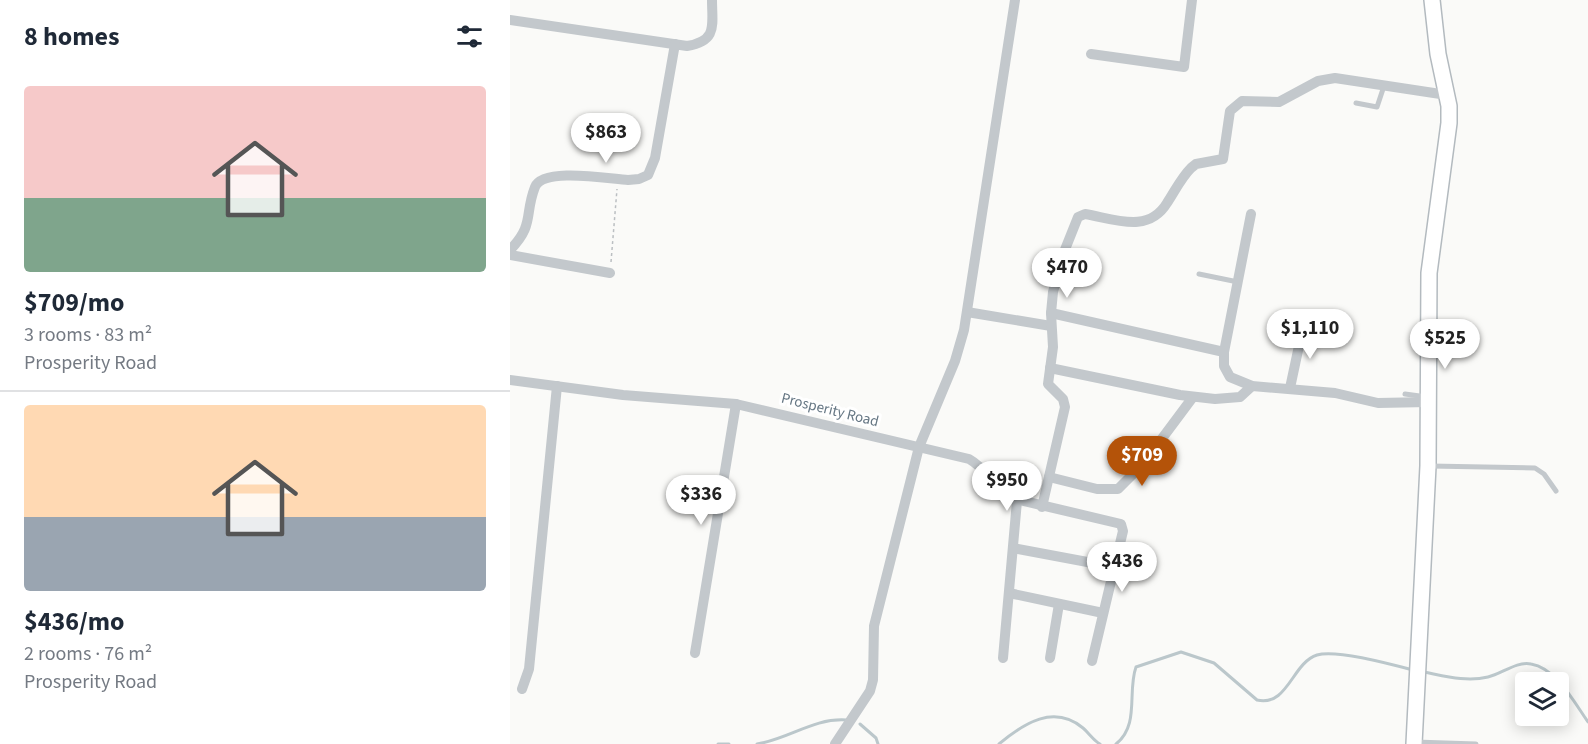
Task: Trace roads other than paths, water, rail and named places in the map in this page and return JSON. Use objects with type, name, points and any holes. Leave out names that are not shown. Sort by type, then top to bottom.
[{"type":"street","points":[[510,20],[675,44],[698,44],[707,39],[713,22],[712,0]]},
{"type":"street","points":[[835,744],[863,705],[873,680],[874,626],[919,447],[957,354],[967,312],[1015,0]]},
{"type":"street","points":[[1090,54],[1184,67],[1192,0]]},
{"type":"street","points":[[1414,743],[1428,466],[1429,273],[1446,162],[1449,123],[1448,95],[1438,54],[1432,0]]},
{"type":"street","points":[[510,250],[528,227],[535,186],[540,180],[556,175],[639,179],[648,175],[653,168],[675,44]]},
{"type":"street","points":[[1042,507],[1065,407],[1062,399],[1048,384],[1053,347],[1051,313],[1057,274],[1078,217],[1085,214],[1132,223],[1146,222],[1157,215],[1191,168],[1196,164],[1223,159],[1230,111],[1236,103],[1287,100],[1307,86],[1324,80],[1349,79],[1448,95]]},
{"type":"street","points":[[1251,214],[1224,352],[1224,366],[1230,377],[1252,386],[1335,393],[1378,403],[1428,399]]},
{"type":"street","points":[[510,255],[610,273]]},
{"type":"street","points":[[967,312],[1051,326]]},
{"type":"street","points":[[1051,313],[1224,352]]},
{"type":"street","points":[[1290,388],[1303,327]]},
{"type":"street","points":[[1050,368],[1193,397],[1240,397],[1252,386]]},
{"type":"street","name":"Prosperity Road","points":[[510,380],[736,404],[957,456],[978,464],[1002,492],[1017,501],[1122,525],[1114,567]]},
{"type":"street","points":[[522,689],[529,669],[556,386]]},
{"type":"street","points":[[1049,477],[1097,489],[1118,489],[1143,464],[1193,397]]},
{"type":"street","points":[[695,653],[736,404]]},
{"type":"street","points":[[1003,658],[1017,501]]},
{"type":"street","points":[[1013,548],[1114,567],[1092,661]]},
{"type":"street","points":[[1009,593],[1103,613]]},
{"type":"street","points":[[1050,658],[1059,604]]},
{"type":"lane","points":[[1356,103],[1377,107],[1384,86]]},
{"type":"lane","points":[[1199,274],[1238,282]]},
{"type":"lane","points":[[1405,394],[1428,399]]},
{"type":"lane","points":[[1428,466],[1535,468],[1544,474],[1556,491]]},
{"type":"lane","points":[[1414,743],[1476,744]]},
{"type":"waterway","points":[[1116,744],[1123,736],[1131,718],[1136,667],[1181,652],[1214,663],[1257,700],[1276,697],[1301,666],[1317,655],[1350,656],[1413,670]]},
{"type":"waterway","points":[[1424,672],[1472,679],[1493,675],[1520,664],[1531,664],[1540,667],[1556,679],[1588,722]]},
{"type":"waterway","points":[[999,744],[1029,723],[1050,717],[1061,717],[1072,721],[1100,744]]},
{"type":"waterway","points":[[757,744],[823,722],[846,720]]},
{"type":"waterway","points":[[860,724],[876,738],[878,744]]},
{"type":"waterway","points":[[718,744],[729,744]]}]
